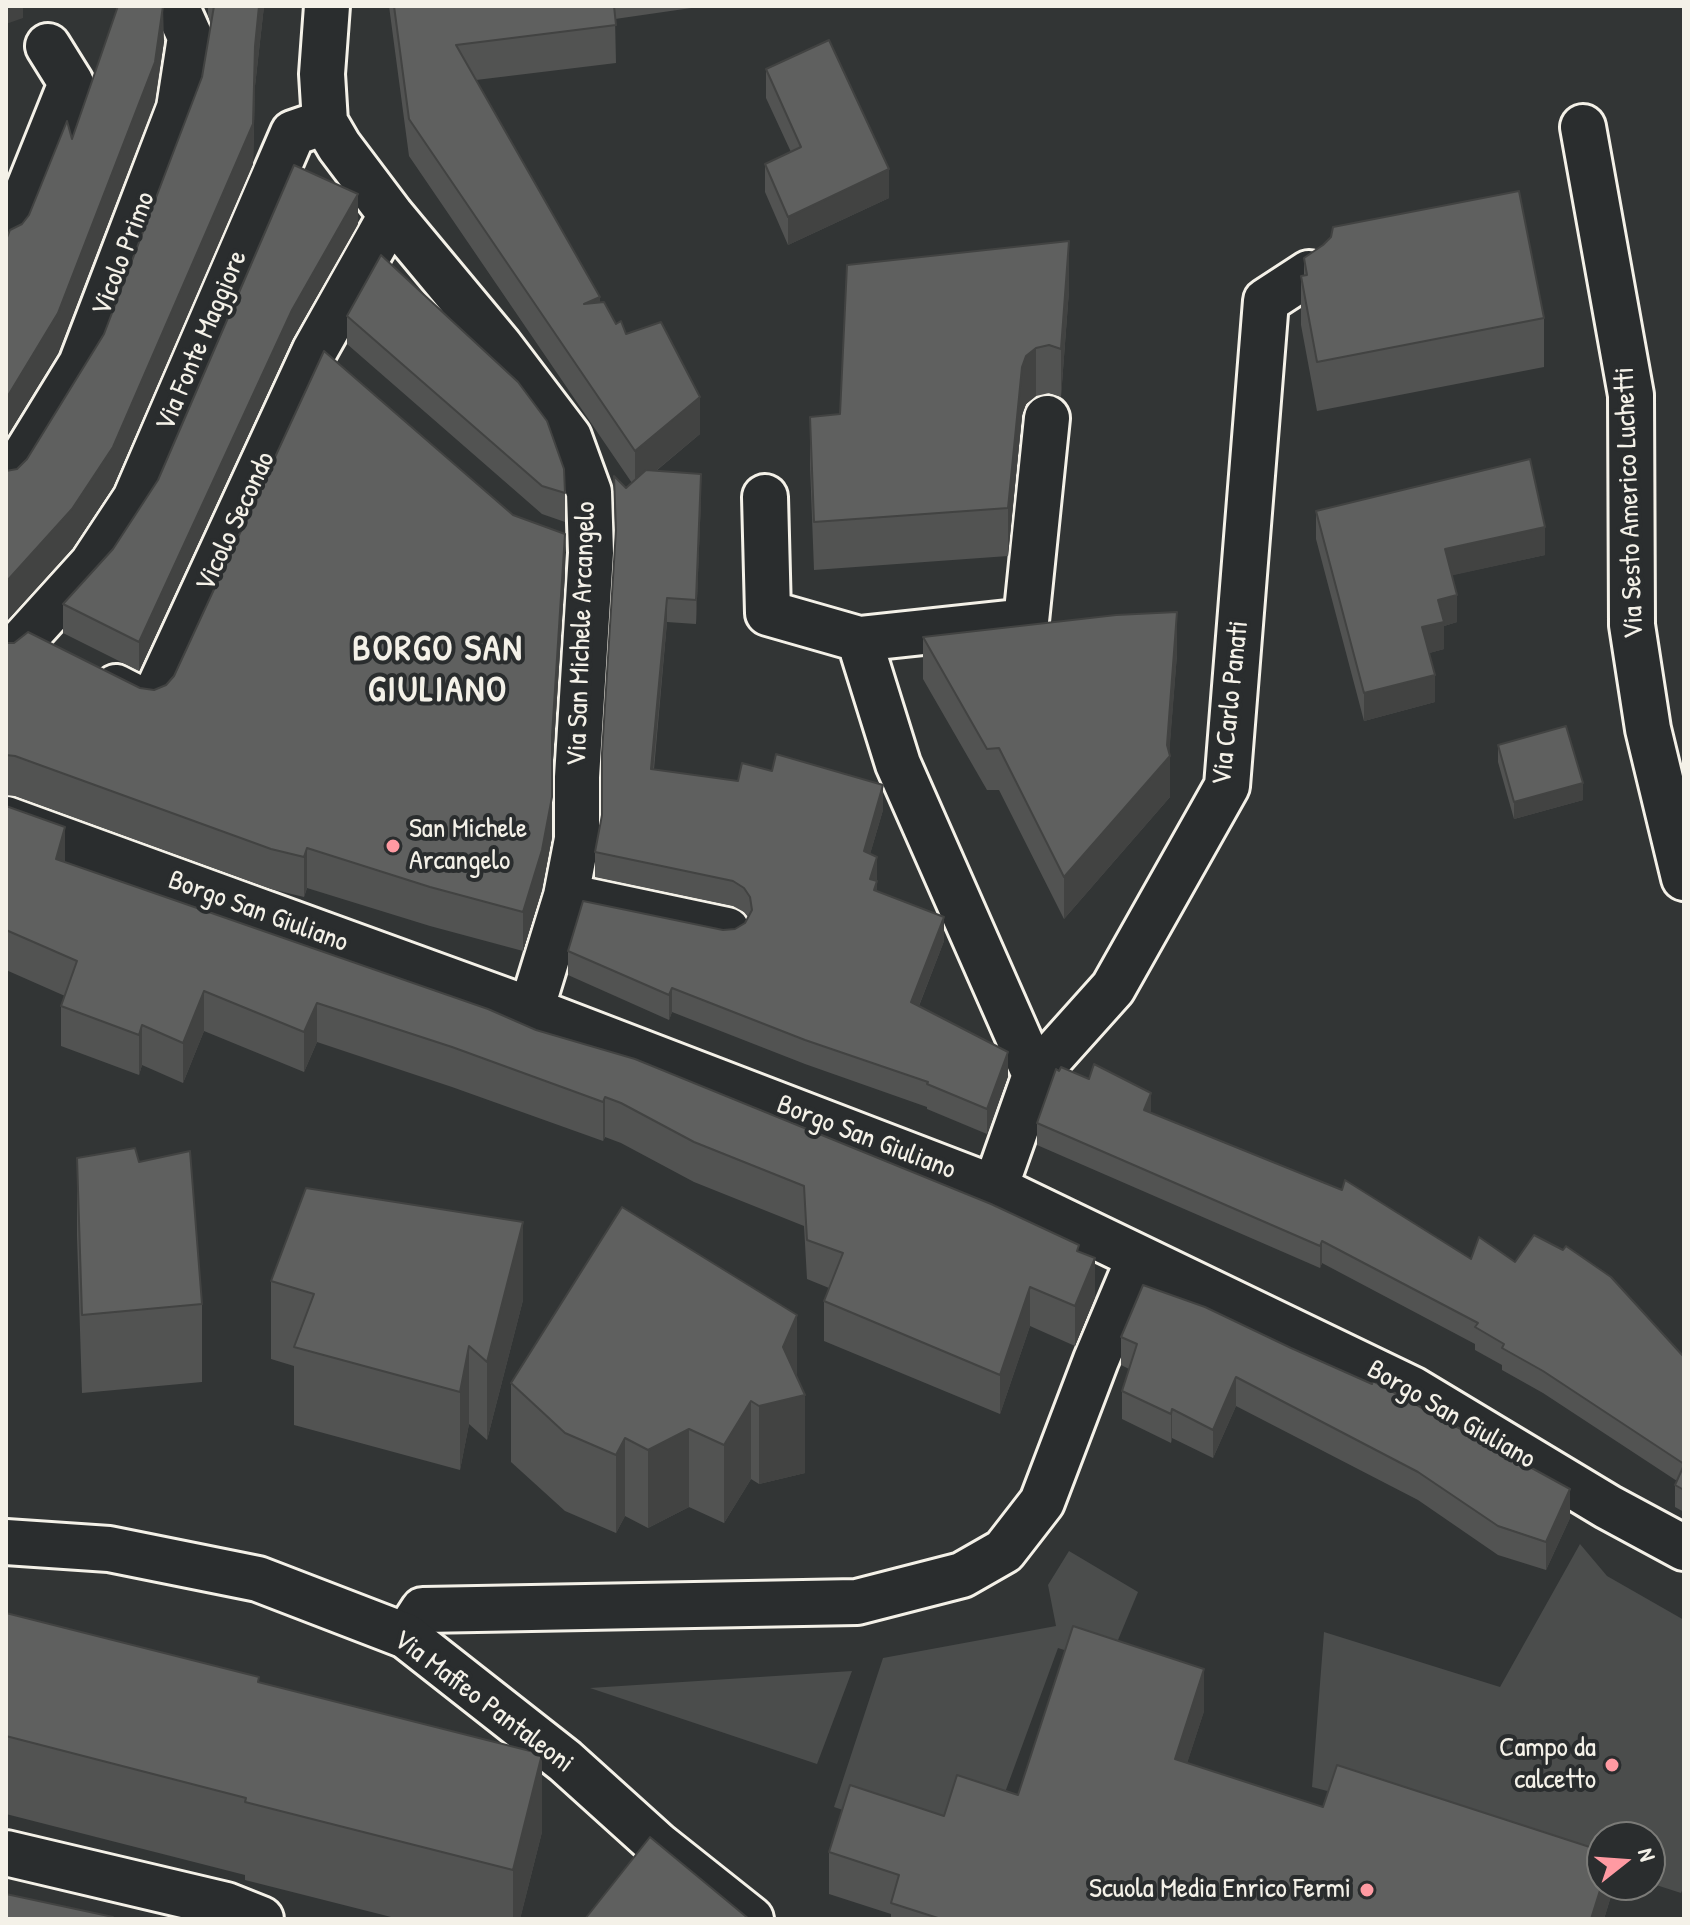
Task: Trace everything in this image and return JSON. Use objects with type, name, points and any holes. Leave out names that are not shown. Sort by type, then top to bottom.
[{"type":"street","name":"Vicolo Primo","points":[[6,486],[81,364],[179,108],[190,37],[176,6]]},
{"type":"street","points":[[325,122],[322,74],[327,6]]},
{"type":"street","points":[[6,245],[71,83],[48,46]]},
{"type":"street","name":"Via San Michele Arcangelo","points":[[325,122],[339,146],[391,215],[500,346],[569,437],[589,492],[574,549],[577,839],[566,896],[531,1010]]},
{"type":"street","name":"Via Fonte Maggiore","points":[[40,656],[92,564],[135,499],[293,133],[325,122]]},
{"type":"street","name":"Via Sesto Americo Luchetti","points":[[1583,127],[1631,395],[1632,625],[1648,729],[1684,878]]},
{"type":"street","name":"Vicolo Secondo","points":[[40,656],[151,705],[315,350],[391,215]]},
{"type":"street","name":"Via Carlo Panati","points":[[995,1188],[1035,1075],[1113,988],[1227,786],[1266,301],[1309,273]]},
{"type":"street","points":[[315,350],[351,381]]},
{"type":"street","points":[[765,497],[768,613],[859,639],[1026,621],[1047,418]]},
{"type":"street","points":[[859,639],[898,764],[1035,1075]]},
{"type":"street","name":"Borgo San Giuliano","points":[[6,819],[531,1010],[995,1188],[1412,1389],[1608,1507],[1684,1548]]},
{"type":"street","points":[[566,896],[727,930]]},
{"type":"street","points":[[406,1636],[423,1610],[857,1602],[962,1575],[1004,1551],[1042,1502],[1139,1258]]},
{"type":"street","name":"Via Maffeo Pantaleoni","points":[[6,1542],[109,1549],[258,1579],[406,1636],[565,1761],[658,1845],[751,1919]]},
{"type":"street","points":[[630,1882],[658,1845]]},
{"type":"street","points":[[6,1853],[226,1905],[261,1919]]},
{"type":"shaded area","points":[[1580,1544],[1607,1576],[1684,1620],[1684,1885],[1681,1893],[1666,1888],[1666,1821],[1586,1821],[1586,1863],[1512,1839],[1312,1787],[1324,1632],[1500,1687]]},
{"type":"shaded area","points":[[1069,1551],[1138,1592],[1108,1664],[1058,1648],[996,1817],[935,1841],[834,1807],[883,1658],[1056,1626],[1048,1585]]},
{"type":"shaded area","points":[[852,1671],[817,1764],[590,1688]]},
{"type":"building","points":[[118,6],[163,6],[155,62],[58,313],[6,399],[6,240],[10,230],[22,224],[29,215],[67,121],[72,139]]},
{"type":"building","points":[[214,6],[259,6],[253,124],[113,447],[72,509],[6,582],[6,471],[17,469],[27,459],[104,334],[202,77]]},
{"type":"building","points":[[394,6],[614,6],[616,25],[456,45],[600,297],[584,304],[604,302],[616,324],[621,321],[626,334],[661,322],[700,397],[635,451],[409,119]]},
{"type":"building","points":[[829,40],[889,169],[788,217],[765,164],[801,147],[766,69]]},
{"type":"building","points":[[294,165],[358,194],[292,310],[139,642],[63,604],[113,549],[158,480]]},
{"type":"building","points":[[1519,191],[1544,318],[1317,362],[1301,276],[1307,275],[1304,258],[1331,237],[1333,227]]},
{"type":"building","points":[[1069,241],[1061,349],[1049,345],[1036,348],[1026,356],[1022,367],[1008,508],[814,522],[810,417],[840,414],[847,265]]},
{"type":"building","points":[[381,255],[518,382],[547,421],[564,469],[565,493],[542,486],[347,316]]},
{"type":"building","points":[[324,351],[513,515],[565,534],[552,736],[552,797],[542,850],[523,912],[430,887],[307,848],[304,857],[271,849],[6,755],[6,643],[14,643],[28,632],[140,688],[154,690],[166,685],[174,676]]},
{"type":"building","points":[[1530,459],[1545,527],[1445,549],[1457,595],[1438,600],[1444,622],[1422,627],[1435,675],[1364,693],[1316,511]]},
{"type":"building","points":[[646,470],[701,474],[696,600],[667,598],[651,769],[738,781],[742,763],[772,771],[776,754],[883,785],[864,851],[877,857],[870,879],[877,881],[874,890],[944,917],[911,1002],[1008,1052],[987,1109],[928,1082],[805,1040],[672,988],[669,995],[568,951],[583,901],[723,930],[735,929],[745,923],[752,910],[750,897],[744,888],[733,881],[595,852],[602,815],[602,753],[616,530],[614,476],[626,488]]},
{"type":"building","points":[[1177,612],[1167,745],[1170,756],[1064,877],[999,748],[987,749],[923,637],[1116,615]]},
{"type":"building","points":[[1566,726],[1583,783],[1514,802],[1498,745]]},
{"type":"building","points":[[6,806],[65,827],[56,859],[488,1009],[536,1030],[635,1059],[991,1204],[1079,1245],[1077,1251],[1095,1258],[1075,1306],[1030,1287],[1000,1375],[824,1301],[843,1253],[807,1240],[804,1186],[694,1142],[621,1103],[605,1097],[603,1102],[452,1047],[317,1003],[304,1032],[204,991],[183,1043],[142,1025],[139,1035],[61,1006],[77,961],[6,930]]},
{"type":"building","points":[[1094,1064],[1151,1093],[1144,1110],[1342,1190],[1345,1180],[1471,1259],[1479,1237],[1515,1262],[1534,1235],[1563,1250],[1566,1246],[1611,1277],[1684,1357],[1684,1464],[1543,1371],[1502,1348],[1504,1344],[1475,1327],[1478,1323],[1322,1241],[1320,1246],[1037,1123],[1056,1069],[1059,1071],[1061,1067],[1089,1079]]},
{"type":"building","points":[[135,1148],[139,1162],[190,1151],[202,1304],[82,1315],[77,1158]]},
{"type":"building","points":[[306,1188],[523,1222],[487,1362],[469,1346],[460,1392],[294,1347],[314,1294],[271,1281]]},
{"type":"building","points":[[622,1207],[797,1315],[783,1347],[805,1395],[759,1406],[751,1401],[724,1445],[689,1429],[648,1450],[625,1438],[616,1455],[565,1433],[511,1383]]},
{"type":"building","points":[[1143,1285],[1205,1307],[1372,1384],[1373,1381],[1570,1489],[1546,1542],[1498,1526],[1418,1472],[1236,1377],[1213,1430],[1172,1409],[1171,1414],[1122,1391],[1137,1344],[1121,1337]]},
{"type":"building","points":[[1684,1465],[1684,1490],[1675,1485]]},
{"type":"building","points":[[6,1613],[259,1677],[258,1682],[542,1754],[513,1870],[245,1802],[246,1798],[6,1736]]},
{"type":"building","points":[[1073,1626],[1204,1669],[1175,1759],[1323,1807],[1337,1765],[1586,1846],[1586,1901],[1597,1901],[1591,1919],[941,1919],[891,1903],[899,1875],[829,1852],[850,1785],[944,1816],[957,1775],[1018,1795]]},
{"type":"building","points":[[650,1837],[749,1919],[585,1919]]},
{"type":"building","points":[[6,1894],[113,1917],[6,1919]]},
{"type":"place","name":"San Michele Arcangelo","points":[[393,846]]},
{"type":"place","name":"Campo da calcetto","points":[[1612,1765]]},
{"type":"place","name":"Scuola Media Enrico Fermi","points":[[1367,1890]]},
{"type":"district","name":"BORGO SAN GIULIANO","points":[[438,670]]}]
